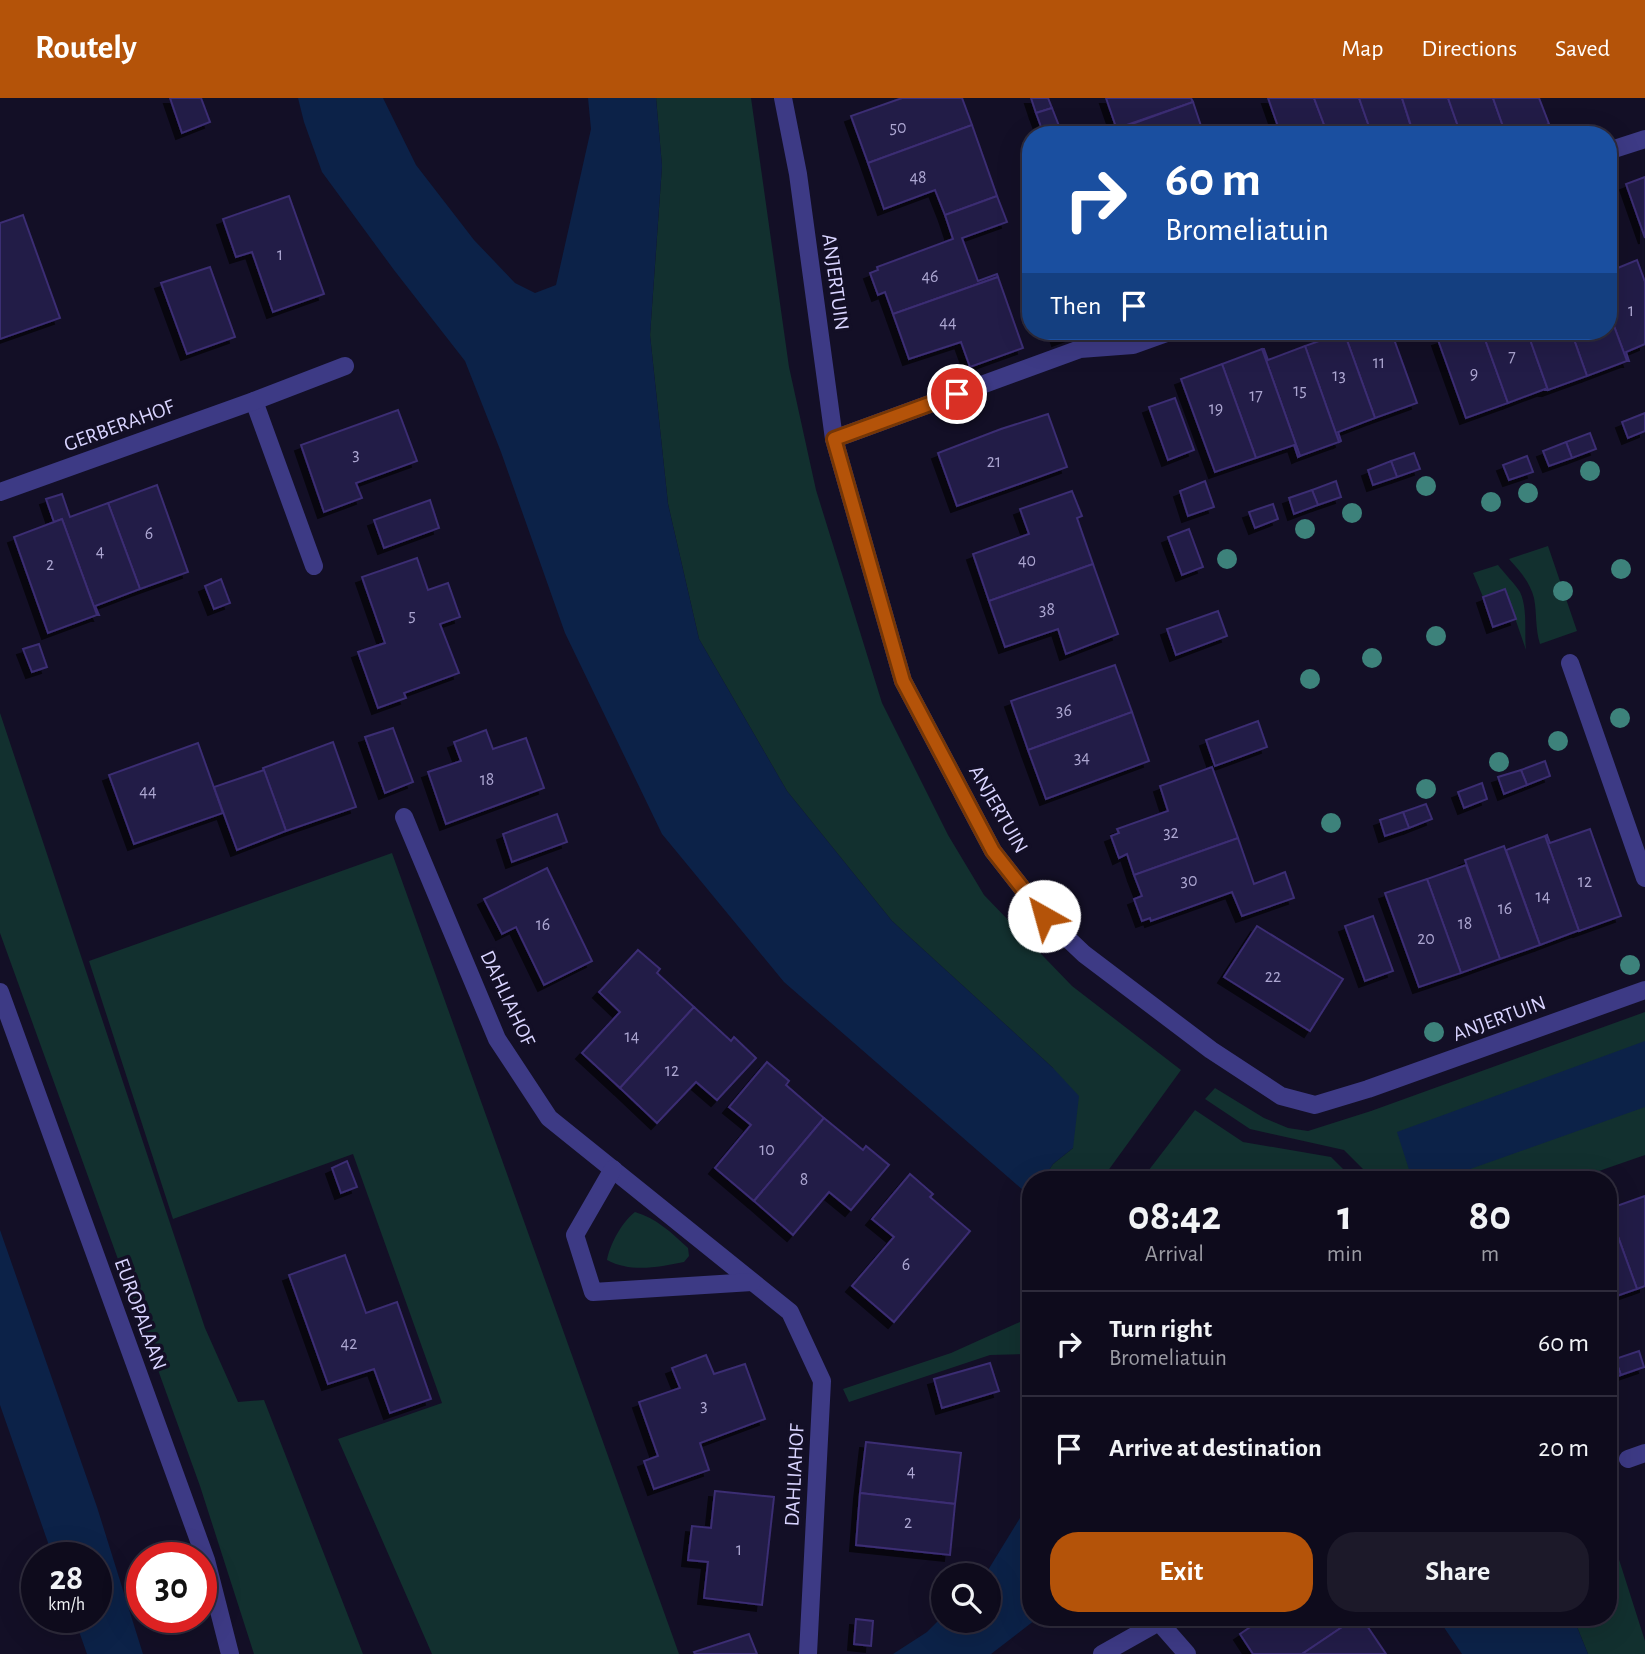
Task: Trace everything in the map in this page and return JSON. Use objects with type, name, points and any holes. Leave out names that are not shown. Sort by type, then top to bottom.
[{"type":"street","name":"ANJERTUIN","points":[[783,98],[798,174],[834,439],[903,681],[993,851],[1044,916],[1084,954],[1210,1050],[1281,1096],[1315,1105],[1368,1089],[1645,989]]},
{"type":"street","points":[[1617,148],[1645,139]]},
{"type":"street","points":[[834,439],[1080,349],[1133,345],[1147,340]]},
{"type":"street","name":"GERBERAHOF","points":[[0,492],[345,366]]},
{"type":"street","points":[[254,401],[314,566]]},
{"type":"street","points":[[1570,663],[1645,878]]},
{"type":"street","name":"DAHLIAHOF","points":[[404,817],[498,1039],[549,1118],[790,1312],[822,1381],[808,1654]]},
{"type":"street","name":"EUROPALAAN","points":[[0,992],[206,1560],[230,1654]]},
{"type":"street","points":[[612,1169],[575,1235],[593,1292],[752,1282]]},
{"type":"street","points":[[1102,1654],[1152,1626]]},
{"type":"street","points":[[1162,1626],[1187,1654]]},
{"type":"green space","points":[[656,98],[751,98],[789,367],[816,490],[882,703],[948,835],[984,895],[1072,986],[1181,1070],[1108,1171],[1048,1171],[1073,1148],[1053,1068],[892,921],[787,791],[699,639],[668,504],[650,335],[662,166]]},
{"type":"green space","points":[[1548,546],[1577,631],[1540,644],[1532,592],[1509,559]]},
{"type":"green space","points":[[1498,565],[1518,589],[1522,599],[1526,650],[1505,589],[1483,597],[1473,573]]},
{"type":"green space","points":[[0,713],[205,1328],[238,1402],[264,1400],[363,1654],[254,1654],[200,1486],[0,933]]},
{"type":"green space","points":[[392,853],[679,1654],[432,1654],[338,1439],[442,1403],[353,1154],[173,1219],[89,961]]},
{"type":"green space","points":[[1645,1012],[1645,1155],[1599,1171],[1365,1171],[1344,1150],[1250,1129],[1205,1099],[1215,1088],[1264,1118],[1288,1128],[1308,1131],[1371,1111]]},
{"type":"green space","points":[[1195,1110],[1243,1142],[1331,1157],[1345,1171],[1148,1171]]},
{"type":"green space","points":[[635,1212],[657,1222],[688,1248],[689,1256],[684,1262],[635,1268],[607,1260],[617,1234]]},
{"type":"green space","points":[[1022,1321],[1022,1354],[990,1355],[849,1402],[843,1389],[951,1353]]},
{"type":"green space","points":[[1617,1553],[1645,1641],[1645,1654],[1588,1654],[1577,1626],[1617,1626]]},
{"type":"water","points":[[298,98],[383,98],[416,165],[474,240],[515,283],[535,293],[556,285],[591,129],[588,98],[656,98],[662,166],[650,335],[668,504],[699,639],[787,791],[892,921],[1053,1068],[1079,1096],[1073,1148],[1048,1171],[1022,1171],[1022,1189],[784,982],[662,834],[565,633],[501,452],[465,361],[322,172]]},
{"type":"water","points":[[1645,1041],[1645,1107],[1465,1171],[1409,1171],[1397,1132]]},
{"type":"water","points":[[0,1230],[108,1542],[48,1542],[0,1405]]},
{"type":"water","points":[[1022,1515],[1022,1626],[1027,1626],[991,1654],[893,1654],[931,1628],[931,1633],[1001,1633],[1001,1563],[992,1563]]},
{"type":"water","points":[[112,1555],[126,1600],[126,1633],[136,1633],[143,1654],[87,1654],[80,1633],[112,1633]]},
{"type":"water","points":[[1443,1626],[1577,1626],[1588,1654],[1462,1654]]},
{"type":"building","points":[[170,98],[201,98],[210,122],[182,133]]},
{"type":"building","points":[[902,98],[962,98],[972,125],[868,163],[851,116]]},
{"type":"building","points":[[1031,98],[1048,98],[1052,108],[1036,113]]},
{"type":"building","points":[[1106,98],[1191,98],[1193,102],[1124,126],[1116,126]]},
{"type":"building","points":[[1268,98],[1314,98],[1325,126],[1278,126]]},
{"type":"building","points":[[1314,98],[1359,98],[1369,126],[1325,126]]},
{"type":"building","points":[[1359,98],[1402,98],[1411,126],[1369,126]]},
{"type":"building","points":[[1402,98],[1448,98],[1458,126],[1411,126]]},
{"type":"building","points":[[1448,98],[1493,98],[1503,126],[1458,126]]},
{"type":"building","points":[[1493,98],[1539,98],[1549,124],[1544,126],[1503,126]]},
{"type":"building","points":[[1193,102],[1201,126],[1126,126]]},
{"type":"building","points":[[1052,108],[1059,126],[1041,126],[1036,113]]},
{"type":"building","points":[[972,125],[997,196],[945,215],[935,190],[884,209],[868,163]]},
{"type":"building","points":[[1645,177],[1645,238],[1626,184]]},
{"type":"building","points":[[289,196],[324,294],[273,312],[252,252],[236,257],[223,219]]},
{"type":"building","points":[[997,196],[1007,222],[962,238],[978,281],[997,274],[998,277],[893,314],[885,292],[878,295],[870,273],[878,270],[877,267],[953,239],[945,215]]},
{"type":"building","points":[[23,215],[60,318],[0,339],[0,223]]},
{"type":"building","points":[[1637,260],[1645,282],[1645,344],[1626,352],[1629,361],[1617,334],[1617,268]]},
{"type":"building","points":[[210,267],[235,337],[187,354],[161,283]]},
{"type":"building","points":[[998,277],[1023,348],[970,367],[961,342],[909,359],[893,314]]},
{"type":"building","points":[[1617,334],[1627,361],[1587,376],[1574,340],[1617,340]]},
{"type":"building","points":[[1322,340],[1347,340],[1375,418],[1338,432],[1339,442],[1305,346]]},
{"type":"building","points":[[1347,340],[1394,340],[1417,403],[1375,418]]},
{"type":"building","points":[[1438,340],[1485,340],[1508,403],[1466,418]]},
{"type":"building","points":[[1485,340],[1530,340],[1548,390],[1508,403]]},
{"type":"building","points":[[1530,340],[1574,340],[1587,376],[1548,390]]},
{"type":"building","points":[[1305,346],[1339,442],[1300,456],[1262,349],[1268,360]]},
{"type":"building","points":[[1262,349],[1300,456],[1298,457],[1294,445],[1256,458],[1222,364]]},
{"type":"building","points":[[1222,364],[1256,458],[1215,472],[1181,379]]},
{"type":"building","points":[[1175,398],[1194,450],[1168,460],[1149,407]]},
{"type":"building","points":[[398,410],[417,461],[356,483],[362,498],[324,512],[301,445]]},
{"type":"building","points":[[1645,413],[1645,431],[1628,438],[1622,422]]},
{"type":"building","points":[[1048,414],[1067,467],[957,506],[938,453]]},
{"type":"building","points":[[1590,433],[1596,449],[1572,458],[1566,442]]},
{"type":"building","points":[[1566,442],[1572,458],[1549,466],[1543,451]]},
{"type":"building","points":[[1414,453],[1420,469],[1397,477],[1391,461]]},
{"type":"building","points":[[1527,456],[1533,472],[1509,480],[1503,465]]},
{"type":"building","points":[[1391,461],[1397,477],[1373,485],[1368,470]]},
{"type":"building","points":[[1205,481],[1214,507],[1188,516],[1180,491]]},
{"type":"building","points":[[1336,481],[1341,497],[1318,505],[1312,490]]},
{"type":"building","points":[[157,485],[188,572],[140,589],[108,503]]},
{"type":"building","points":[[1312,490],[1318,505],[1294,514],[1289,498]]},
{"type":"building","points":[[1072,491],[1082,516],[1077,518],[1093,564],[989,601],[973,554],[1029,534],[1020,509]]},
{"type":"building","points":[[62,494],[70,517],[108,503],[140,589],[95,606],[99,615],[97,615],[62,519],[54,522],[46,499]]},
{"type":"building","points":[[430,500],[439,528],[384,548],[374,520]]},
{"type":"building","points":[[1273,504],[1278,519],[1255,528],[1249,512]]},
{"type":"building","points":[[62,519],[97,615],[48,633],[14,537]]},
{"type":"building","points":[[1189,529],[1203,567],[1182,575],[1168,537]]},
{"type":"building","points":[[417,558],[428,590],[448,583],[460,617],[440,624],[459,673],[404,693],[406,698],[378,708],[358,652],[385,643],[362,577]]},
{"type":"building","points":[[1093,564],[1118,634],[1066,654],[1058,629],[1005,647],[989,601]]},
{"type":"building","points":[[221,579],[230,603],[214,609],[205,586]]},
{"type":"building","points":[[1505,589],[1516,619],[1493,627],[1483,597]]},
{"type":"building","points":[[1218,611],[1227,636],[1176,655],[1167,629]]},
{"type":"building","points":[[39,644],[47,667],[32,672],[23,649]]},
{"type":"building","points":[[1115,665],[1132,712],[1028,750],[1011,701]]},
{"type":"building","points":[[1132,712],[1149,761],[1046,799],[1028,750]]},
{"type":"building","points":[[1258,721],[1267,747],[1215,766],[1206,740]]},
{"type":"building","points":[[393,728],[413,782],[385,793],[365,737]]},
{"type":"building","points":[[486,730],[493,749],[526,738],[544,788],[446,824],[428,772],[461,761],[454,742]]},
{"type":"building","points":[[333,742],[356,807],[286,831],[263,768]]},
{"type":"building","points":[[198,743],[223,813],[134,844],[109,775]]},
{"type":"building","points":[[1545,761],[1550,776],[1527,785],[1521,770]]},
{"type":"building","points":[[1212,767],[1238,838],[1134,875],[1127,854],[1119,858],[1111,836],[1119,833],[1117,829],[1168,811],[1160,786]]},
{"type":"building","points":[[264,770],[286,831],[237,850],[214,787]]},
{"type":"building","points":[[1521,770],[1527,785],[1504,794],[1498,777]]},
{"type":"building","points":[[1482,783],[1487,799],[1464,808],[1458,792]]},
{"type":"building","points":[[1426,804],[1432,819],[1409,828],[1403,812]]},
{"type":"building","points":[[1403,812],[1409,828],[1385,836],[1380,820]]},
{"type":"building","points":[[557,814],[567,842],[512,862],[503,834]]},
{"type":"building","points":[[1590,829],[1621,916],[1579,931],[1545,836],[1547,835],[1550,843]]},
{"type":"building","points":[[1545,836],[1579,931],[1540,945],[1506,850]]},
{"type":"building","points":[[1238,838],[1254,884],[1285,872],[1294,898],[1242,916],[1232,892],[1151,921],[1150,918],[1142,921],[1134,899],[1142,896],[1134,875]]},
{"type":"building","points":[[1504,846],[1540,945],[1500,959],[1465,860]]},
{"type":"building","points":[[1466,865],[1500,959],[1461,973],[1427,879]]},
{"type":"building","points":[[547,868],[592,961],[544,985],[516,927],[502,934],[484,899]]},
{"type":"building","points":[[1427,879],[1461,973],[1419,987],[1385,893]]},
{"type":"building","points":[[1373,916],[1393,971],[1365,981],[1345,926]]},
{"type":"building","points":[[1257,926],[1343,979],[1310,1031],[1224,977]]},
{"type":"building","points":[[638,950],[660,969],[657,973],[694,1007],[620,1088],[582,1053],[620,1012],[599,992]]},
{"type":"building","points":[[694,1007],[731,1041],[734,1037],[756,1058],[717,1100],[696,1082],[657,1123],[620,1088]]},
{"type":"building","points":[[767,1062],[789,1081],[786,1085],[824,1118],[754,1201],[715,1168],[751,1125],[729,1107]]},
{"type":"building","points":[[824,1118],[863,1150],[866,1146],[889,1165],[851,1210],[829,1192],[793,1235],[754,1201]]},
{"type":"building","points":[[347,1161],[357,1187],[341,1193],[332,1168]]},
{"type":"building","points":[[910,1174],[933,1194],[930,1197],[970,1231],[894,1322],[852,1286],[894,1237],[872,1219]]},
{"type":"building","points":[[1645,1196],[1645,1286],[1637,1289],[1617,1234],[1617,1206]]},
{"type":"building","points":[[1617,1234],[1637,1289],[1617,1296]]},
{"type":"building","points":[[345,1255],[366,1313],[397,1302],[431,1399],[390,1413],[374,1369],[328,1384],[289,1275]]},
{"type":"building","points":[[1639,1351],[1644,1367],[1621,1375],[1617,1358]]},
{"type":"building","points":[[706,1355],[714,1374],[745,1364],[765,1419],[700,1443],[709,1470],[654,1489],[644,1461],[658,1456],[639,1402],[680,1388],[672,1368]]},
{"type":"building","points":[[990,1363],[999,1391],[942,1408],[934,1379]]},
{"type":"building","points":[[866,1442],[961,1453],[955,1504],[860,1493]]},
{"type":"building","points":[[715,1491],[774,1497],[762,1605],[704,1598],[708,1562],[688,1560],[692,1526],[711,1528]]},
{"type":"building","points":[[860,1493],[955,1504],[950,1555],[856,1545]]},
{"type":"building","points":[[856,1619],[873,1621],[871,1646],[854,1644]]},
{"type":"building","points":[[1252,1626],[1344,1626],[1302,1654],[1253,1654],[1240,1634]]},
{"type":"building","points":[[1344,1626],[1367,1626],[1386,1654],[1302,1654]]},
{"type":"building","points":[[749,1634],[757,1654],[694,1652]]},
{"type":"route","points":[[957,394],[834,439],[903,681],[993,851],[1044,916]]}]
